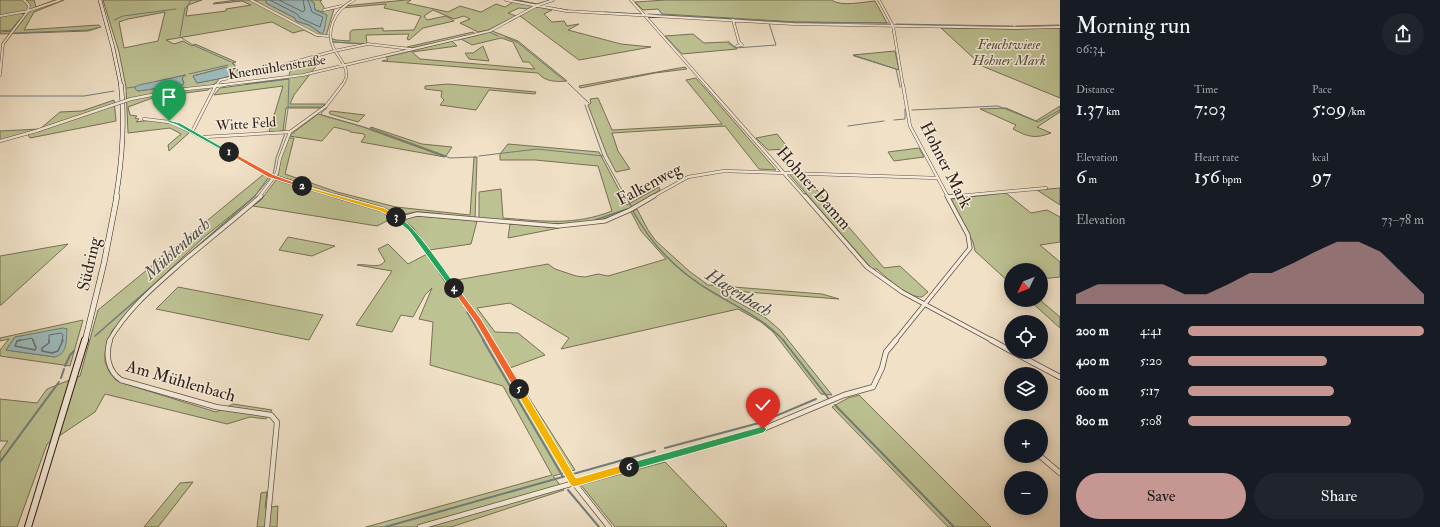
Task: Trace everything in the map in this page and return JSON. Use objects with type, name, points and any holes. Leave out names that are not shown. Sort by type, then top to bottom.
[{"type":"main road","name":"Südring","points":[[28,527],[86,341],[109,241],[120,173],[122,133],[120,73],[100,0]]},
{"type":"street","points":[[0,74],[3,44],[28,11],[29,5],[24,0]]},
{"type":"street","points":[[0,16],[28,11],[60,0]]},
{"type":"street","points":[[251,0],[317,35],[328,36]]},
{"type":"street","points":[[324,10],[341,6],[354,0]]},
{"type":"street","points":[[506,0],[566,11],[811,25],[1014,28],[1060,27]]},
{"type":"street","name":"Knemühlenstraße","points":[[0,141],[36,131],[130,99],[177,90],[215,87],[303,75],[490,31],[536,6],[554,0]]},
{"type":"street","name":"Hohner Damm","points":[[632,0],[867,267],[884,281],[923,305],[1004,348]]},
{"type":"street","name":"Hohner Mark","points":[[420,527],[763,429],[844,395],[873,387],[882,368],[886,352],[970,248],[968,235],[910,126],[892,25],[879,0]]},
{"type":"street","points":[[290,132],[317,113],[333,98],[346,79],[343,65],[334,51],[328,36],[329,29],[341,6]]},
{"type":"street","points":[[733,20],[739,42],[742,45],[737,46]]},
{"type":"street","points":[[215,87],[220,80],[258,72],[334,51],[368,44],[410,49]]},
{"type":"street","name":"Witte Feld","points":[[192,132],[215,87]]},
{"type":"street","name":"Witte Feld","points":[[144,119],[154,118],[178,124],[275,177],[382,209],[399,219],[412,230],[478,321],[574,483],[609,527]]},
{"type":"street","name":"Witte Feld","points":[[202,137],[290,132]]},
{"type":"street","name":"Am Mühlenbach","points":[[267,527],[277,422],[271,415],[216,407],[127,382],[114,375],[108,361],[108,352],[109,342],[116,329],[140,301],[200,246],[261,196],[278,173],[282,152],[290,132]]},
{"type":"street","name":"Falkenweg","points":[[399,219],[417,214],[517,224],[558,226],[605,221],[630,210],[688,177],[697,174],[724,171],[938,178]]},
{"type":"street","points":[[948,197],[1046,188]]},
{"type":"street","name":"Hohner Damm","points":[[1025,359],[1060,377]]},
{"type":"street","points":[[1048,463],[1060,473]]},
{"type":"green space","points":[[0,0],[34,0],[36,7],[55,0],[64,0],[34,12],[24,30],[99,25],[101,27],[88,31],[0,34],[0,32],[14,31],[23,20],[19,20],[11,30],[0,31]]},
{"type":"green space","points":[[103,0],[202,0],[188,5],[186,16],[226,11],[226,9],[251,5],[242,1],[213,4],[214,3],[237,0],[266,0],[266,3],[295,18],[296,21],[309,25],[320,33],[323,12],[315,10],[314,3],[310,0],[322,0],[320,1],[325,9],[334,9],[326,36],[316,36],[304,30],[293,33],[272,22],[166,40],[174,44],[183,41],[192,46],[195,44],[236,62],[232,63],[240,76],[219,80],[208,90],[155,97],[128,107],[130,115],[137,116],[135,118],[139,119],[136,122],[152,120],[164,121],[190,132],[169,151],[168,145],[181,134],[170,128],[128,133],[126,87],[119,52]],"holes":[[[165,12],[158,41],[124,48],[119,22]],[[227,67],[232,75],[197,83],[193,76]],[[185,75],[182,78],[184,83],[182,85],[138,91],[135,87]]]},
{"type":"green space","points":[[411,0],[407,3],[448,12],[460,6],[481,12],[496,4],[505,7],[513,2],[505,0],[518,0],[537,4],[529,4],[533,6],[527,9],[519,8],[508,13],[516,16],[488,30],[478,32],[460,23],[470,19],[464,16],[454,19],[433,10],[424,16],[427,20],[446,16],[454,21],[423,28],[409,40],[407,39],[409,34],[366,35],[367,44],[332,42],[330,38],[350,41],[350,32],[352,30],[383,28],[383,31],[414,30],[421,16],[384,8],[386,4],[341,8],[343,6]]},
{"type":"green space","points":[[666,0],[831,0],[846,4],[875,1],[887,23],[796,22],[662,14],[658,9],[643,10],[635,2]]},
{"type":"green space","points":[[538,7],[552,10],[544,14],[552,22],[564,21],[567,26],[579,24],[568,30],[621,44],[651,47],[579,60],[520,16],[533,8]]},
{"type":"green space","name":"Feuchtwiese Hohner Mark","points":[[941,28],[1060,28],[1060,98],[982,66]]},
{"type":"green space","points":[[492,31],[518,41],[567,81],[548,80],[538,73],[382,61],[388,60],[386,57],[452,41],[457,46],[412,52],[420,59],[535,69],[529,62],[523,62],[513,42],[501,38],[472,45],[461,39]]},
{"type":"green space","points":[[473,32],[475,34],[411,48],[407,47]]},
{"type":"green space","points":[[693,34],[704,43],[727,42],[737,49],[682,54],[665,36]]},
{"type":"green space","points":[[483,46],[489,61],[469,59],[465,53],[473,53]]},
{"type":"green space","points":[[895,51],[899,70],[853,55]]},
{"type":"green space","points":[[317,65],[294,95],[290,104],[325,104],[321,108],[286,108],[283,131],[269,132],[283,86],[214,95],[220,88],[288,79],[291,68]]},
{"type":"green space","points":[[685,67],[687,69],[655,73],[580,88],[579,86]]},
{"type":"green space","points":[[696,78],[776,170],[759,169],[725,126],[612,133],[618,151],[630,169],[616,172],[607,155],[588,105],[591,103],[590,99],[598,98],[612,130],[722,124],[686,80]]},
{"type":"green space","points":[[448,84],[536,92],[535,94],[489,90],[476,110],[440,105],[444,100],[441,97],[442,91],[425,89],[425,86]]},
{"type":"green space","points":[[114,100],[116,121],[30,138],[27,133],[0,140],[0,131],[40,129],[60,112],[82,111]]},
{"type":"green space","points":[[1060,106],[1060,112],[1037,127],[1051,133],[1040,136],[1032,136],[1018,132],[1013,129],[1016,125],[980,109],[1006,108],[1036,121]]},
{"type":"green space","points":[[329,112],[365,115],[358,122],[330,114]]},
{"type":"green space","points":[[318,114],[363,127],[445,157],[361,142],[365,136],[364,134],[350,132],[334,127],[322,141],[289,136]]},
{"type":"green space","points":[[371,127],[422,144],[452,147],[446,156],[370,128]]},
{"type":"green space","points":[[777,134],[789,149],[768,150],[756,138]]},
{"type":"green space","points":[[288,138],[294,138],[285,174],[337,192],[396,207],[470,215],[474,157],[477,157],[475,219],[417,213],[399,216],[278,176],[281,157]]},
{"type":"green space","points":[[508,144],[599,152],[627,205],[659,187],[660,190],[618,213],[589,223],[541,225],[479,219],[479,192],[501,189],[503,218],[571,221],[598,216],[612,211],[598,166],[535,160],[500,160],[500,154]]},
{"type":"green space","points":[[919,148],[924,157],[894,161],[888,152]]},
{"type":"green space","points":[[264,174],[269,177],[254,197],[203,238],[147,291],[112,331],[105,352],[105,362],[110,373],[116,380],[126,384],[216,412],[233,404],[272,410],[266,419],[250,417],[227,424],[105,394],[95,412],[47,444],[17,527],[0,527],[0,452],[8,441],[0,441],[0,399],[37,403],[47,389],[80,376],[98,310]]},
{"type":"green space","points":[[789,174],[804,175],[884,268],[900,266],[928,292],[922,297],[910,294],[898,287],[877,269],[872,269]]},
{"type":"green space","points":[[276,180],[382,212],[391,219],[377,226],[253,206],[261,200]]},
{"type":"green space","points":[[1060,188],[1060,205],[1037,190]]},
{"type":"green space","points":[[1006,193],[1031,213],[1047,210],[1060,217],[1060,242],[1040,245],[1060,262],[1060,277],[1048,278],[1048,263],[1004,263],[1004,278],[975,251],[973,242],[951,199]]},
{"type":"green space","points":[[637,209],[648,230],[656,241],[689,271],[708,285],[822,294],[839,299],[733,291],[730,298],[766,318],[780,330],[832,395],[821,394],[773,332],[761,322],[738,309],[561,349],[569,338],[510,303],[477,308],[495,332],[518,333],[545,355],[510,368],[575,470],[553,476],[564,490],[451,527],[366,527],[552,475],[503,386],[430,365],[433,322],[419,319],[432,288],[425,295],[413,317],[401,315],[392,332],[356,325],[392,271],[357,265],[376,266],[382,264],[385,261],[378,249],[388,244],[408,264],[427,254],[445,282],[548,264],[555,269],[576,276],[585,277],[598,274],[608,276],[666,259],[641,231],[631,212]]},
{"type":"green space","points":[[417,216],[477,221],[471,244],[429,250],[404,220],[406,218]]},
{"type":"green space","points":[[510,224],[559,228],[508,238]]},
{"type":"green space","points":[[288,237],[335,246],[312,256],[279,250]]},
{"type":"green space","points":[[68,244],[1,305],[0,305],[0,256]]},
{"type":"green space","points":[[178,287],[323,315],[309,340],[156,309]]},
{"type":"green space","points":[[1037,307],[1048,307],[1060,317],[1060,328],[1048,317],[1048,315],[1046,315]]},
{"type":"green space","points":[[83,320],[70,366],[0,356],[0,350],[9,339],[0,341],[0,338]],"holes":[[[67,329],[55,357],[6,350],[15,337]]]},
{"type":"green space","points":[[859,395],[991,527],[948,527],[832,407],[848,398]]},
{"type":"green space","points":[[665,462],[727,526],[726,527],[615,527],[581,485]]},
{"type":"green space","points":[[193,482],[158,527],[144,527],[180,483]]},
{"type":"green space","points":[[267,492],[265,508],[278,506],[277,527],[257,527],[261,493]]},
{"type":"water","points":[[266,0],[310,0],[314,3],[315,10],[327,15],[324,31],[322,34],[309,25],[296,21],[295,18],[266,3]]},
{"type":"water","points":[[227,67],[232,75],[223,78],[197,83],[193,76]]},
{"type":"water","points":[[186,75],[182,78],[184,84],[182,85],[138,91],[135,89],[135,87],[139,85]]},
{"type":"water","points":[[63,328],[67,329],[66,346],[62,353],[55,357],[6,350],[15,337]]},
{"type":"waterway","name":"Mühlenbach","points":[[186,8],[191,0]]},
{"type":"waterway","points":[[515,0],[536,4]]},
{"type":"waterway","points":[[537,4],[550,0]]},
{"type":"waterway","name":"Mühlenbach","points":[[180,36],[185,8]]},
{"type":"waterway","points":[[554,8],[568,10]]},
{"type":"waterway","points":[[114,20],[123,16],[176,9]]},
{"type":"waterway","points":[[605,12],[641,14]]},
{"type":"waterway","points":[[648,14],[791,22],[889,23]]},
{"type":"waterway","points":[[728,41],[736,48],[776,45],[769,23]]},
{"type":"waterway","points":[[896,24],[1013,26]]},
{"type":"waterway","points":[[1016,26],[1059,25]]},
{"type":"waterway","points":[[15,33],[88,30],[97,28]]},
{"type":"waterway","name":"Hagenbach","points":[[489,32],[498,36]]},
{"type":"waterway","name":"Hagenbach","points":[[458,40],[487,33]]},
{"type":"waterway","name":"Mühlenbach","points":[[180,37],[193,45],[231,62]]},
{"type":"waterway","name":"Hagenbach","points":[[505,37],[517,42],[565,81]]},
{"type":"waterway","name":"Hagenbach","points":[[414,50],[455,40]]},
{"type":"waterway","points":[[332,42],[366,44]]},
{"type":"waterway","name":"Hagenbach","points":[[394,55],[411,51]]},
{"type":"waterway","points":[[854,56],[896,69],[900,87]]},
{"type":"waterway","name":"Mühlenbach","points":[[233,63],[241,75]]},
{"type":"waterway","points":[[189,74],[228,65]]},
{"type":"waterway","name":"Mühlenbach","points":[[245,84],[289,79],[288,107]]},
{"type":"waterway","name":"Hagenbach","points":[[568,83],[589,103]]},
{"type":"waterway","points":[[127,88],[135,87]]},
{"type":"waterway","points":[[0,96],[84,96],[114,91]]},
{"type":"waterway","name":"Hagenbach","points":[[585,105],[603,156]]},
{"type":"waterway","points":[[912,110],[998,106],[1038,122],[1060,110]]},
{"type":"waterway","points":[[288,107],[322,107]]},
{"type":"waterway","points":[[325,107],[327,108],[321,113],[322,115],[364,127],[450,158],[475,157]]},
{"type":"waterway","name":"Mühlenbach","points":[[273,175],[276,158],[284,136],[288,109]]},
{"type":"waterway","points":[[894,120],[905,119],[905,109]]},
{"type":"waterway","points":[[848,126],[884,121]]},
{"type":"waterway","points":[[479,156],[537,149],[603,156]]},
{"type":"waterway","name":"Hagenbach","points":[[603,156],[626,197]]},
{"type":"waterway","name":"Mühlenbach","points":[[254,197],[271,177]]},
{"type":"waterway","points":[[284,178],[297,182]]},
{"type":"waterway","name":"Hagenbach","points":[[626,196],[631,206]]},
{"type":"waterway","name":"Mühlenbach","points":[[95,336],[254,197]]},
{"type":"waterway","points":[[360,201],[388,210]]},
{"type":"waterway","points":[[595,220],[627,209]]},
{"type":"waterway","points":[[390,211],[401,215],[417,212],[441,214]]},
{"type":"waterway","name":"Hagenbach","points":[[633,211],[640,224],[658,247],[689,277],[760,320],[783,340]]},
{"type":"waterway","points":[[553,224],[563,224]]},
{"type":"waterway","points":[[467,312],[484,341]]},
{"type":"waterway","points":[[483,340],[563,477]]},
{"type":"waterway","name":"Hagenbach","points":[[783,340],[829,399]]},
{"type":"waterway","name":"Mühlenbach","points":[[65,366],[70,355],[74,351]]},
{"type":"waterway","name":"Mühlenbach","points":[[61,378],[64,369]]},
{"type":"waterway","name":"Mühlenbach","points":[[0,462],[59,382]]},
{"type":"waterway","points":[[665,448],[759,423],[816,399]]},
{"type":"waterway","name":"Hagenbach","points":[[835,405],[954,527]]},
{"type":"waterway","points":[[573,474],[655,451]]},
{"type":"waterway","points":[[385,527],[563,477]]},
{"type":"waterway","points":[[568,490],[599,527]]},
{"type":"route","points":[[169,121],[178,124],[270,175],[317,191],[382,209],[399,219],[412,230],[478,321],[574,483],[763,429]]}]
